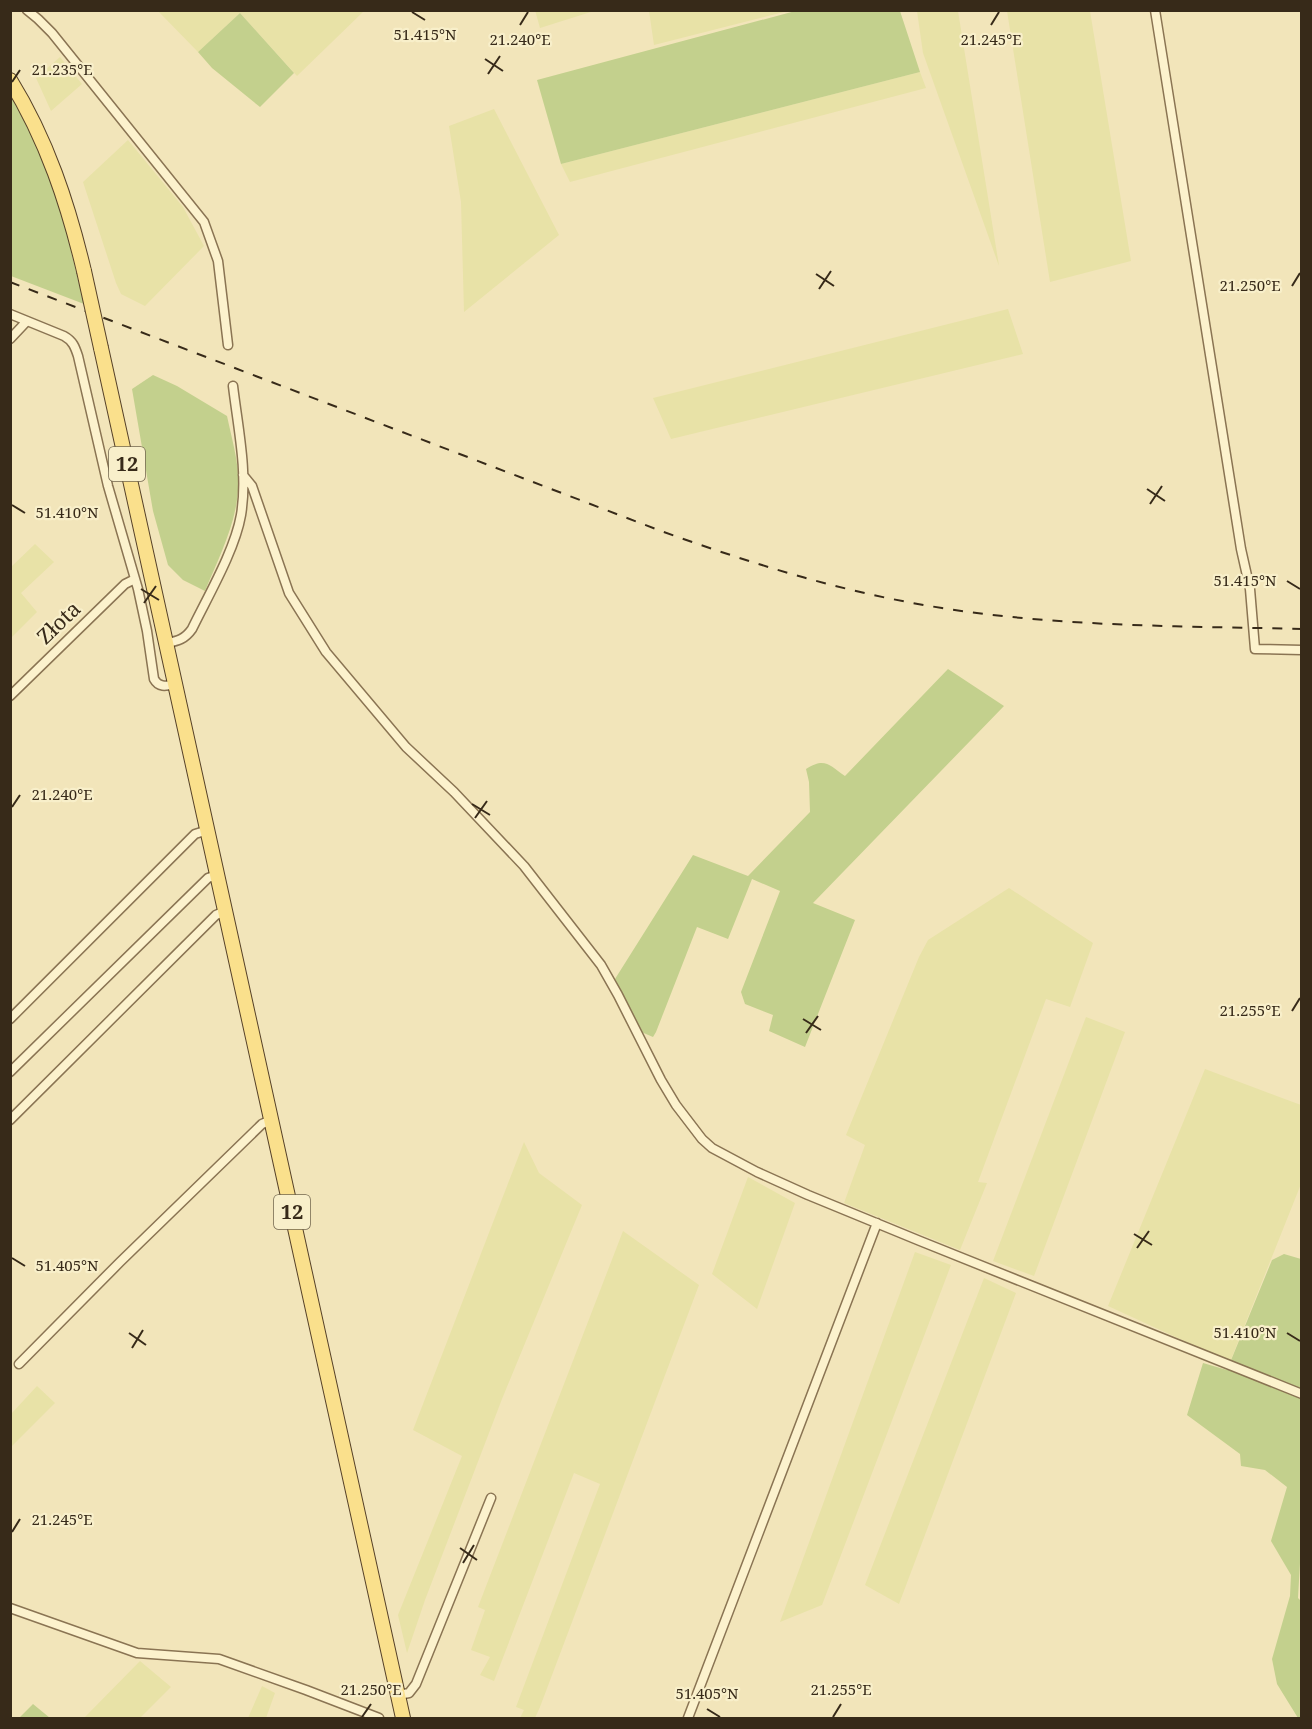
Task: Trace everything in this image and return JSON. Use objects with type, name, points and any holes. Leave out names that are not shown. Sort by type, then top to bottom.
[{"type":"main road","name":"12","points":[[10,80],[37,129],[54,168],[69,211],[84,271],[403,1719]]},
{"type":"street","points":[[1155,10],[1240,549],[1250,589],[1256,649],[1302,650]]},
{"type":"street","points":[[27,11],[52,33],[204,222],[218,261],[228,345]]},
{"type":"street","points":[[10,314],[64,336],[71,340],[74,346],[108,486],[135,579],[147,631],[154,679],[161,686],[176,684]]},
{"type":"street","points":[[10,339],[27,321]]},
{"type":"street","points":[[167,644],[179,641],[192,629],[231,547],[241,515],[243,475],[232,386]]},
{"type":"street","points":[[243,475],[252,486],[290,593],[326,652],[406,747],[454,792],[524,866],[601,965],[676,1105],[702,1139],[712,1148],[758,1172],[877,1223],[1302,1394]]},
{"type":"street","name":"Złota","points":[[10,696],[125,584],[135,579]]},
{"type":"street","points":[[10,1019],[195,834],[208,830]]},
{"type":"street","points":[[10,1072],[208,878],[217,875]]},
{"type":"street","points":[[10,1120],[216,915],[225,911]]},
{"type":"street","points":[[20,1364],[128,1254],[262,1124],[272,1120]]},
{"type":"street","points":[[688,1719],[877,1223]]},
{"type":"street","points":[[398,1695],[410,1693],[416,1684],[491,1498]]},
{"type":"street","points":[[10,1608],[137,1653],[219,1659],[379,1719]]},
{"type":"shaded area","points":[[535,10],[594,10],[594,11],[540,28]]},
{"type":"shaded area","points":[[649,10],[788,11],[654,45]]},
{"type":"shaded area","points":[[158,11],[364,11],[297,76],[240,13],[198,52]]},
{"type":"shaded area","points":[[917,11],[958,11],[999,266],[923,53]]},
{"type":"shaded area","points":[[1007,11],[1090,11],[1131,261],[1050,282]]},
{"type":"shaded area","points":[[60,57],[82,84],[51,111],[36,78]]},
{"type":"shaded area","points":[[920,72],[926,88],[570,182],[561,164]]},
{"type":"shaded area","points":[[494,109],[559,235],[464,312],[461,202],[449,126]]},
{"type":"shaded area","points":[[128,140],[183,207],[204,246],[145,306],[121,294],[83,182]]},
{"type":"shaded area","points":[[1008,309],[1023,354],[671,439],[653,398]]},
{"type":"shaded area","points":[[35,544],[54,562],[21,593],[37,612],[11,638],[11,567]]},
{"type":"shaded area","points":[[1009,888],[1093,943],[1070,1007],[1046,999],[978,1182],[987,1183],[960,1250],[844,1203],[865,1145],[846,1135],[928,940]]},
{"type":"shaded area","points":[[1086,1017],[1125,1032],[1034,1276],[993,1261]]},
{"type":"shaded area","points":[[1205,1069],[1301,1105],[1301,1184],[1230,1362],[1108,1306]]},
{"type":"shaded area","points":[[524,1142],[539,1173],[582,1205],[502,1399],[407,1653],[398,1615],[462,1456],[413,1430]]},
{"type":"shaded area","points":[[748,1177],[795,1203],[757,1309],[712,1274]]},
{"type":"shaded area","points":[[623,1231],[699,1285],[540,1707],[535,1718],[520,1718],[524,1710],[516,1707],[600,1484],[574,1473],[494,1681],[480,1675],[490,1657],[471,1650],[485,1610],[478,1607]]},
{"type":"shaded area","points":[[915,1252],[951,1265],[822,1605],[780,1622]]},
{"type":"shaded area","points":[[984,1278],[1016,1293],[899,1604],[865,1585]]},
{"type":"shaded area","points":[[37,1386],[55,1403],[11,1447],[11,1414]]},
{"type":"shaded area","points":[[140,1661],[171,1687],[140,1718],[84,1718]]},
{"type":"shaded area","points":[[262,1686],[275,1693],[266,1718],[248,1718]]},
{"type":"green space","points":[[799,10],[900,11],[920,72],[561,164],[537,80]]},
{"type":"green space","points":[[240,13],[294,73],[260,107],[212,68],[198,52]]},
{"type":"green space","points":[[10,93],[42,155],[58,198],[84,304],[11,276]]},
{"type":"green space","points":[[153,375],[177,386],[227,416],[238,471],[237,503],[226,542],[205,591],[183,580],[168,565],[153,511],[132,389]]},
{"type":"green space","points":[[948,669],[1004,706],[813,903],[855,920],[805,1047],[769,1031],[773,1015],[745,1004],[741,992],[780,891],[752,879],[728,939],[697,927],[656,1032],[653,1037],[639,1031],[615,979],[693,855],[748,876],[810,812],[806,769],[822,763],[831,766],[845,776]]},
{"type":"green space","points":[[1284,1254],[1301,1259],[1302,1564],[1300,1563],[1298,1598],[1302,1602],[1301,1718],[1298,1718],[1277,1684],[1272,1659],[1290,1596],[1291,1575],[1271,1541],[1287,1487],[1265,1470],[1241,1466],[1240,1454],[1187,1415],[1203,1363],[1227,1370],[1272,1260]]},
{"type":"green space","points":[[33,1704],[50,1718],[19,1718]]},
{"type":"railway","points":[[10,282],[661,531],[730,555],[835,586],[906,602],[1032,619],[1302,629]]}]
